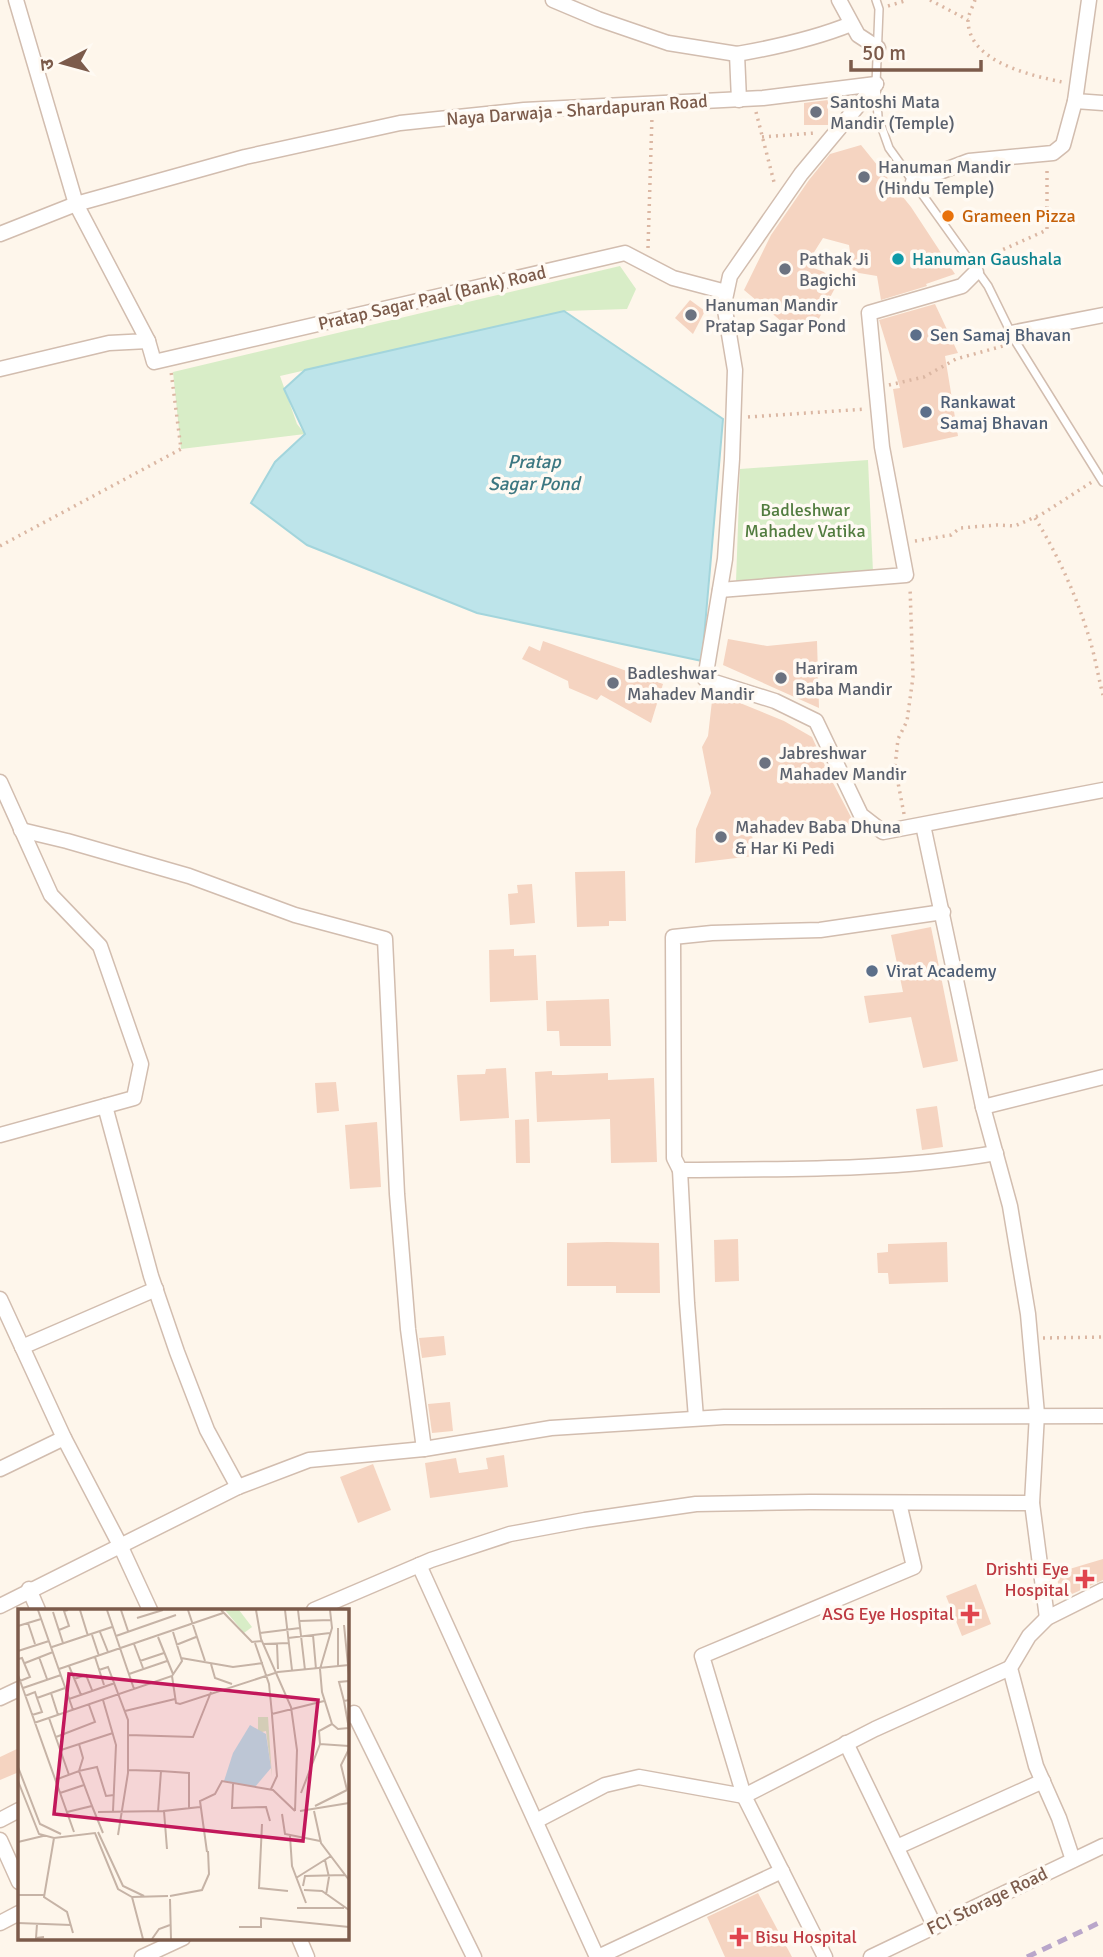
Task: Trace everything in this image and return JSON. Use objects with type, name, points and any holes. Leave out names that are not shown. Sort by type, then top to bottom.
[{"type":"street","points":[[16,0],[76,204],[148,341],[154,362],[169,359]]},
{"type":"street","points":[[553,0],[668,43],[737,54],[777,47],[851,24]]},
{"type":"street","points":[[839,0],[858,35],[878,48]]},
{"type":"street","points":[[913,182],[969,161],[1048,154],[1063,145],[1078,86],[1089,0]]},
{"type":"street","points":[[737,54],[746,99]]},
{"type":"street","points":[[876,84],[801,174],[730,276],[724,304],[735,370],[734,418],[725,559],[705,680],[775,701],[816,721],[861,815],[883,832],[1103,790]]},
{"type":"street","name":"Naya Darwaja - Shardapuran Road","points":[[0,233],[76,204],[245,157],[400,123],[524,110],[746,99],[876,84]]},
{"type":"street","points":[[1075,102],[1103,103]]},
{"type":"street","name":"Pratap Sagar Paal (Bank) Road","points":[[169,359],[625,253],[673,278],[726,292]]},
{"type":"street","points":[[720,590],[906,575],[882,447],[869,313],[962,286],[975,268]]},
{"type":"street","points":[[1013,336],[1103,315]]},
{"type":"street","points":[[0,369],[109,343],[148,341]]},
{"type":"street","points":[[0,782],[51,895],[100,946],[141,1064],[134,1098],[0,1135]]},
{"type":"street","points":[[923,825],[983,1107],[1010,1206],[1030,1338],[1037,1414],[1032,1503],[1047,1618]]},
{"type":"street","points":[[21,830],[190,876],[295,915],[385,939],[397,1194],[408,1329],[424,1449]]},
{"type":"street","points":[[696,1419],[680,1170],[674,1158],[673,937],[712,933],[820,930],[943,912]]},
{"type":"street","points":[[983,1107],[1103,1077]]},
{"type":"street","points":[[104,1106],[156,1289],[206,1430],[239,1488]]},
{"type":"street","points":[[680,1170],[877,1166],[962,1159],[996,1153]]},
{"type":"street","points":[[22,1347],[156,1289]]},
{"type":"street","points":[[0,1298],[64,1438],[120,1545],[149,1609]]},
{"type":"street","points":[[0,1606],[239,1488],[309,1460],[424,1449],[551,1427],[696,1419],[1037,1414],[1103,1416]]},
{"type":"street","points":[[0,1469],[64,1438]]},
{"type":"street","points":[[825,1957],[744,1796],[702,1656],[914,1567],[900,1503]]},
{"type":"street","points":[[319,1609],[419,1565],[510,1534],[585,1520],[696,1504],[1032,1503]]},
{"type":"street","points":[[419,1565],[598,1957],[782,1871]]},
{"type":"street","points":[[29,1590],[37,1609]]},
{"type":"street","points":[[536,1821],[606,1785],[639,1777],[744,1796],[846,1743],[1010,1668],[1029,1636],[1047,1618],[1103,1590]]},
{"type":"street","points":[[1010,1668],[1036,1766],[1073,1860]]},
{"type":"street","points":[[0,1698],[18,1689]]},
{"type":"street","points":[[348,1716],[354,1713],[474,1957]]},
{"type":"street","points":[[846,1743],[935,1927]]},
{"type":"street","points":[[897,1847],[1043,1781]]},
{"type":"street","points":[[0,1820],[18,1811]]},
{"type":"street","points":[[0,1840],[18,1880]]},
{"type":"street","name":"FCI Storage Road","points":[[871,1957],[1103,1846]]},
{"type":"street","points":[[0,1923],[18,1914]]},
{"type":"street","points":[[142,1957],[179,1940]]},
{"type":"street","points":[[300,1940],[307,1957]]},
{"type":"lane","points":[[876,0],[880,9],[876,84],[878,117],[889,148],[988,286],[1013,336],[1102,480]]},
{"type":"path","points":[[880,9],[908,0]]},
{"type":"path","points":[[930,0],[968,20],[975,43],[992,60],[1023,72],[1078,86]]},
{"type":"path","points":[[968,20],[975,0]]},
{"type":"path","points":[[746,99],[762,138],[781,205]]},
{"type":"path","points":[[647,264],[653,104]]},
{"type":"path","points":[[762,138],[840,129]]},
{"type":"path","points":[[975,268],[1047,230],[1045,196],[1048,154]]},
{"type":"path","points":[[876,388],[925,377],[956,359],[1008,344],[1013,336]]},
{"type":"path","points":[[0,546],[181,449],[169,359]]},
{"type":"path","points":[[734,418],[878,408]]},
{"type":"path","points":[[902,544],[951,535],[960,528],[1015,526],[1102,480]]},
{"type":"path","points":[[1034,518],[1071,588],[1090,638],[1103,695]]},
{"type":"path","points":[[905,828],[895,767],[898,739],[907,721],[913,677],[911,588],[906,575]]},
{"type":"path","points":[[1030,1338],[1103,1337]]},
{"type":"green space","points":[[620,266],[636,289],[627,309],[564,311],[280,376],[297,424],[305,434],[181,449],[173,372]]},
{"type":"green space","name":"Badleshwar Mahadev Vatika","points":[[868,460],[873,572],[736,582],[740,469]]},
{"type":"water","name":"Pratap Sagar Pond","points":[[564,311],[723,419],[702,661],[477,613],[307,545],[251,503],[275,462],[305,434],[284,389],[305,370]]},
{"type":"building","name":"Santoshi Mata Mandir (Temple)","points":[[828,100],[828,125],[804,125],[804,103]]},
{"type":"building","points":[[861,145],[911,207],[955,274],[881,300],[877,276],[853,272],[849,245],[823,238],[806,265],[824,272],[836,286],[814,328],[801,324],[794,332],[744,290],[771,235],[809,180],[830,154]]},
{"type":"building","name":"Hanuman Mandir Pratap Sagar Pond","points":[[690,300],[705,311],[693,334],[675,318]]},
{"type":"building","points":[[935,304],[958,353],[945,356],[958,436],[903,448],[893,389],[900,388],[879,320]]},
{"type":"building","name":"Hariram Baba Mandir","points":[[728,639],[767,646],[817,641],[819,708],[723,665]]},
{"type":"building","name":"Badleshwar Mahadev Mandir","points":[[543,641],[663,684],[651,723],[601,695],[597,700],[569,688],[568,681],[522,659],[529,646],[540,651]]},
{"type":"building","name":"Jabreshwar Mahadev Mandir","points":[[713,692],[784,721],[812,737],[831,779],[859,827],[752,826],[753,856],[695,863],[696,829],[711,793],[702,747],[708,736]]},
{"type":"building","points":[[625,871],[626,921],[609,921],[609,926],[577,927],[575,872]]},
{"type":"building","points":[[532,884],[535,923],[510,925],[508,894],[518,893],[517,885]]},
{"type":"building","points":[[931,927],[958,1061],[923,1068],[911,1017],[869,1023],[864,996],[903,992],[891,935]]},
{"type":"building","points":[[514,949],[514,956],[536,955],[538,1000],[490,1002],[489,950]]},
{"type":"building","points":[[609,999],[611,1046],[560,1046],[559,1031],[547,1031],[546,1001]]},
{"type":"building","points":[[506,1068],[509,1118],[460,1121],[457,1075],[485,1074],[486,1069]]},
{"type":"building","points":[[552,1071],[552,1075],[608,1073],[608,1080],[654,1078],[657,1162],[611,1163],[610,1119],[537,1122],[535,1072]]},
{"type":"building","points":[[336,1082],[339,1111],[317,1113],[315,1083]]},
{"type":"building","points":[[937,1106],[943,1147],[922,1150],[916,1109]]},
{"type":"building","points":[[529,1119],[530,1163],[516,1163],[515,1120]]},
{"type":"building","points":[[377,1122],[381,1187],[350,1189],[345,1125]]},
{"type":"building","points":[[738,1239],[739,1281],[715,1282],[714,1240]]},
{"type":"building","points":[[947,1242],[948,1282],[889,1284],[888,1273],[878,1273],[877,1253],[888,1252],[888,1244]]},
{"type":"building","points":[[567,1243],[659,1243],[660,1293],[616,1293],[616,1286],[567,1286]]},
{"type":"building","points":[[444,1336],[446,1355],[422,1358],[419,1338]]},
{"type":"building","points":[[450,1402],[453,1431],[432,1433],[428,1404]]},
{"type":"building","points":[[504,1455],[508,1487],[430,1498],[425,1463],[456,1458],[459,1473],[488,1469],[486,1458]]},
{"type":"building","points":[[373,1464],[391,1510],[358,1523],[340,1477]]},
{"type":"building","points":[[1103,1559],[1103,1580],[1061,1599],[1056,1573]]},
{"type":"building","points":[[976,1584],[991,1624],[962,1636],[946,1596]]},
{"type":"building","points":[[18,1748],[18,1772],[0,1780],[0,1757]]},
{"type":"building","points":[[758,1893],[792,1957],[725,1957],[707,1917]]},
{"type":"railway","points":[[1027,1957],[1103,1921]]},
{"type":"place","name":"Santoshi Mata Mandir (Temple)","points":[[816,112]]},
{"type":"place","name":"Hanuman Mandir (Hindu Temple)","points":[[864,177]]},
{"type":"place","name":"Grameen Pizza","points":[[948,216]]},
{"type":"place","name":"Hanuman Gaushala","points":[[898,259]]},
{"type":"place","name":"Pathak Ji Bagichi","points":[[785,269]]},
{"type":"place","name":"Hanuman Mandir Pratap Sagar Pond","points":[[691,315]]},
{"type":"place","name":"Sen Samaj Bhavan","points":[[916,335]]},
{"type":"place","name":"Rankawat Samaj Bhavan","points":[[926,412]]},
{"type":"place","name":"Hariram Baba Mandir","points":[[781,678]]},
{"type":"place","name":"Badleshwar Mahadev Mandir","points":[[613,683]]},
{"type":"place","name":"Jabreshwar Mahadev Mandir","points":[[765,763]]},
{"type":"place","name":"Mahadev Baba Dhuna & Har Ki Pedi","points":[[721,837]]},
{"type":"place","name":"Virat Academy","points":[[872,971]]},
{"type":"place","name":"Drishti Eye Hospital","points":[[1085,1579]]},
{"type":"place","name":"ASG Eye Hospital","points":[[970,1614]]},
{"type":"place","name":"Bisu Hospital","points":[[739,1937]]}]
